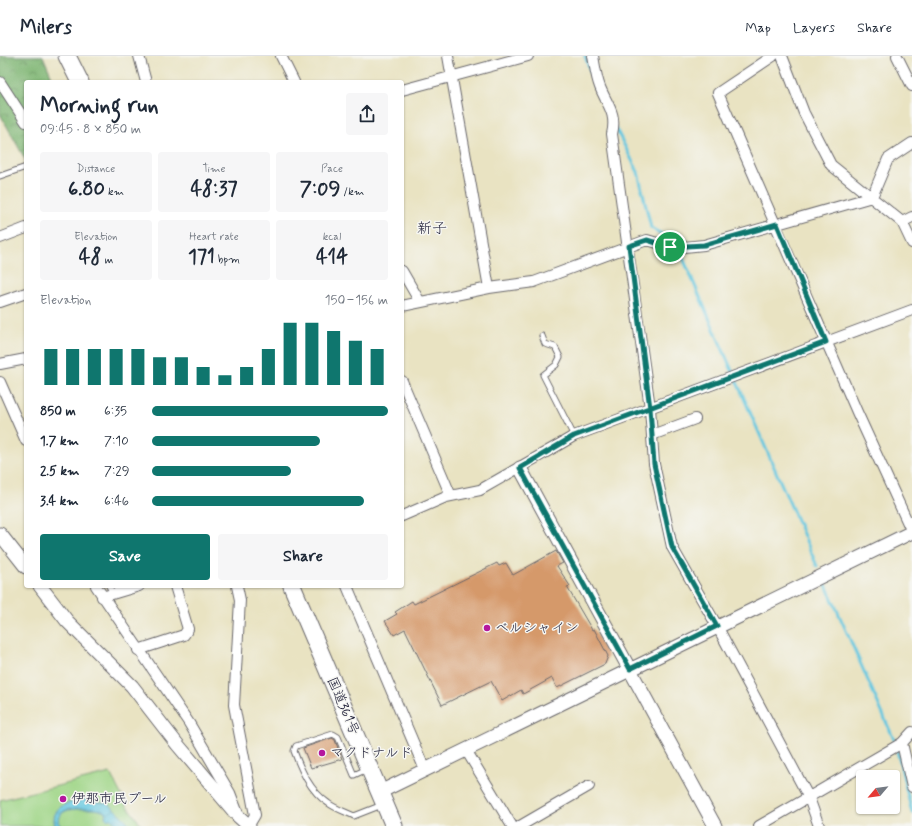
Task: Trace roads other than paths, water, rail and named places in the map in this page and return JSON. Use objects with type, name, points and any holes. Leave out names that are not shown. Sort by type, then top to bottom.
[{"type":"highway","points":[[67,56],[79,80]]},
{"type":"highway","name":"国道361号","points":[[293,588],[394,826]]},
{"type":"street","points":[[139,56],[145,80]]},
{"type":"street","points":[[281,56],[293,80]]},
{"type":"street","points":[[448,56],[489,288]]},
{"type":"street","points":[[404,89],[528,56]]},
{"type":"street","points":[[593,56],[600,86],[613,115],[613,126],[650,408],[654,464],[672,547],[717,626],[809,798],[819,826]]},
{"type":"street","points":[[383,798],[426,770],[717,626],[912,532],[826,342],[777,224],[718,93],[773,56]]},
{"type":"street","points":[[782,56],[804,113],[831,165],[902,222],[912,243]]},
{"type":"street","points":[[897,56],[912,86]]},
{"type":"street","points":[[0,82],[24,117]]},
{"type":"street","points":[[872,197],[888,159],[912,143]]},
{"type":"street","points":[[404,306],[489,288],[534,282],[647,240],[678,248],[704,245],[872,197]]},
{"type":"street","points":[[902,222],[912,216]]},
{"type":"street","points":[[0,238],[24,229]]},
{"type":"street","points":[[404,274],[420,302]]},
{"type":"street","points":[[0,302],[24,294]]},
{"type":"street","points":[[404,515],[451,496],[480,490],[574,436],[912,310]]},
{"type":"street","points":[[0,364],[24,358]]},
{"type":"street","points":[[0,382],[22,423]]},
{"type":"street","points":[[404,386],[451,496]]},
{"type":"street","points":[[652,435],[695,419]]},
{"type":"street","points":[[520,468],[715,826]]},
{"type":"street","points":[[0,534],[4,544],[24,565]]},
{"type":"street","points":[[42,588],[67,621],[132,686],[177,744],[238,816],[249,826],[255,815],[234,705],[240,600],[237,588]]},
{"type":"street","points":[[97,588],[192,730],[230,793],[238,816]]},
{"type":"street","points":[[102,597],[111,590],[124,588]]},
{"type":"street","points":[[138,650],[184,635],[188,629],[176,588]]},
{"type":"street","points":[[348,588],[426,770]]},
{"type":"street","points":[[759,826],[898,745],[912,732]]},
{"type":"street","points":[[898,745],[912,787]]},
{"type":"street","points":[[466,750],[512,826]]},
{"type":"street","points":[[520,826],[589,786]]},
{"type":"lane","points":[[0,176],[24,168]]},
{"type":"lane","points":[[542,336],[545,344],[555,347],[560,358],[556,365],[543,375],[574,436]]},
{"type":"lane","points":[[370,768],[354,775],[338,737],[333,734],[296,746],[294,751],[302,773],[315,791],[328,803],[354,816],[383,798]]},
{"type":"water","points":[[81,798],[85,798],[86,801],[108,803],[132,826],[116,826],[117,824],[110,818],[108,820],[105,817],[106,813],[103,811],[74,809],[62,813],[59,820],[60,826],[55,826],[54,820],[57,811],[64,805],[79,801]]},
{"type":"waterway","points":[[585,56],[598,94]]},
{"type":"waterway","points":[[616,129],[638,172],[651,228],[676,242],[817,566]]},
{"type":"waterway","points":[[826,585],[895,742],[912,813]]},
{"type":"place","name":"ベルシャイン","points":[[487,628]]},
{"type":"place","name":"マクドナルド","points":[[322,753]]},
{"type":"place","name":"伊那市民プール","points":[[63,799]]},
{"type":"district","name":"新子","points":[[432,229]]}]
